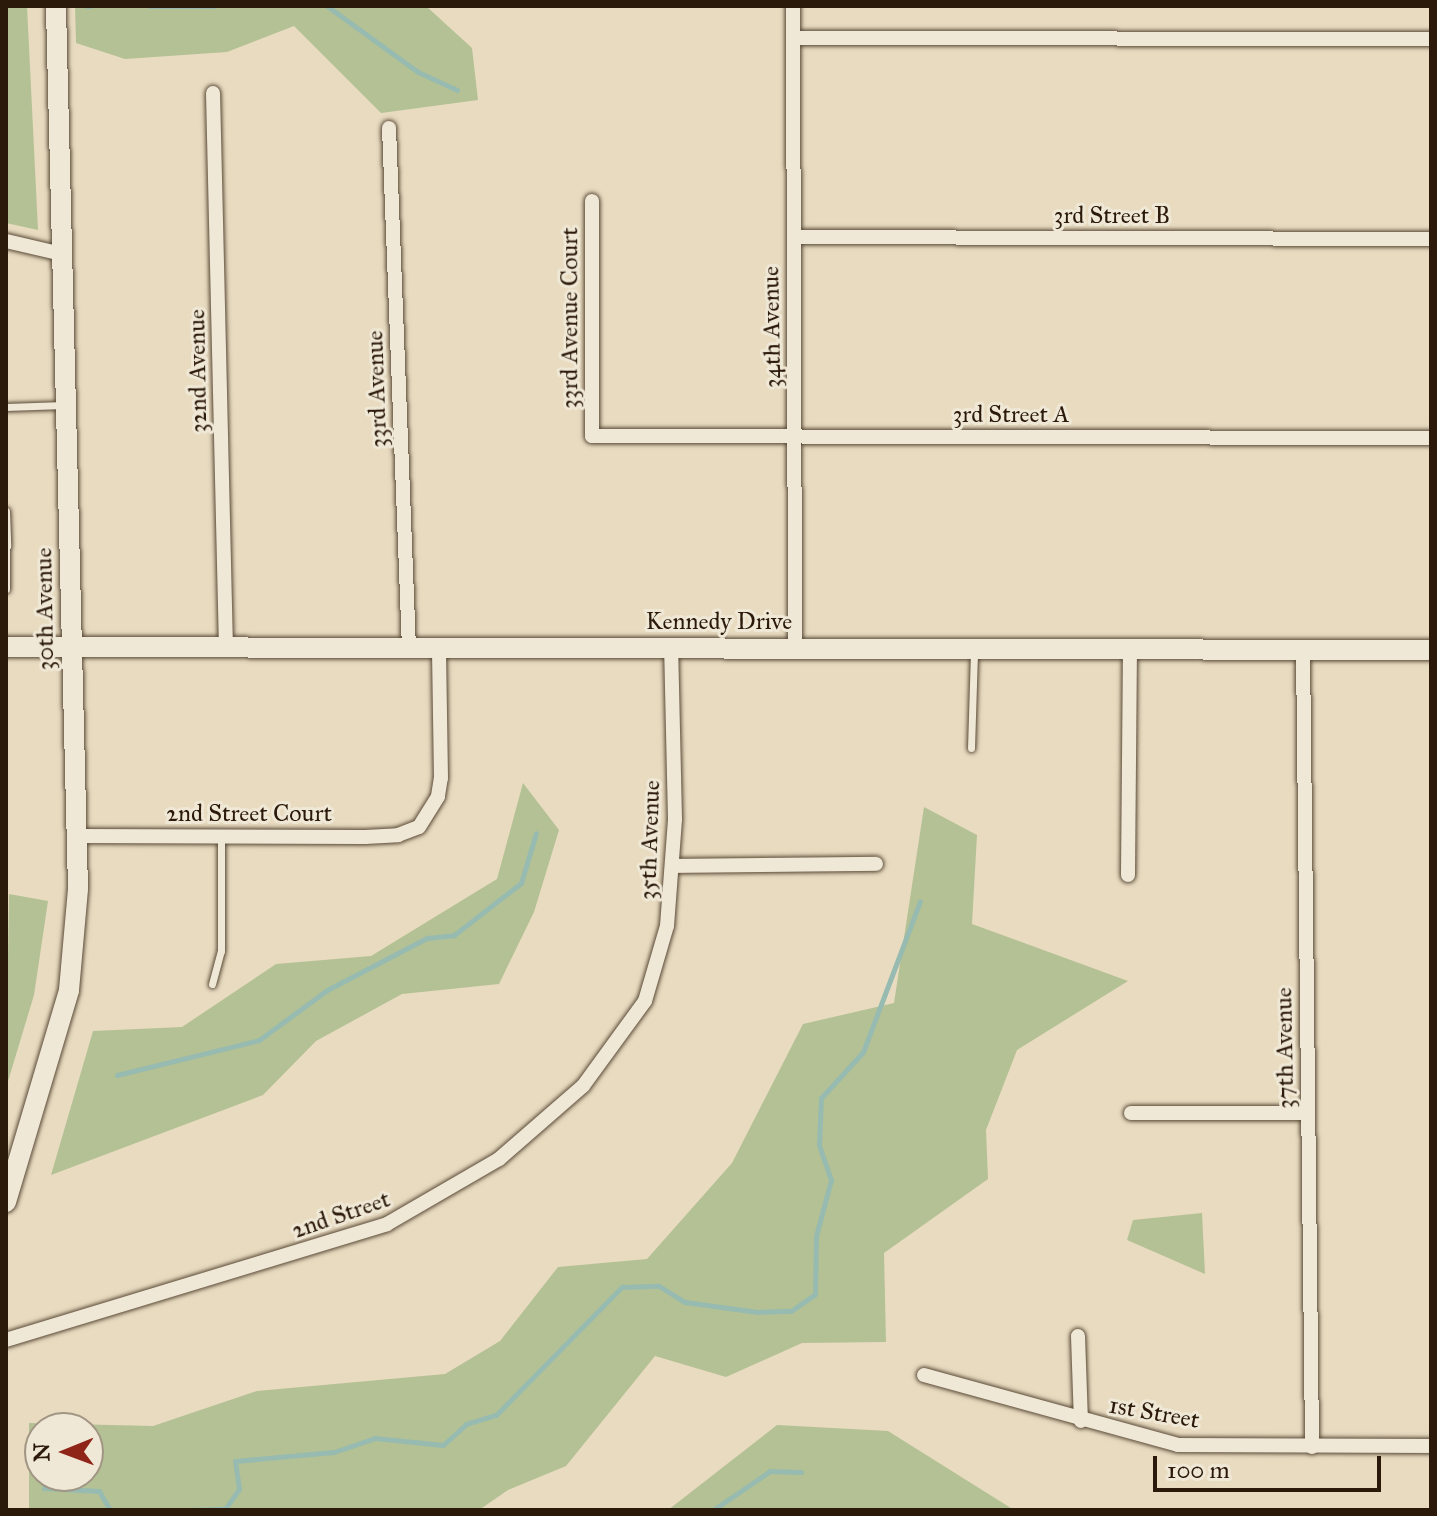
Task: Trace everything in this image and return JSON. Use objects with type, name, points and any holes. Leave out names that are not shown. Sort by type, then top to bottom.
[{"type":"street","name":"30th Avenue","points":[[6,1202],[69,990],[77,836],[56,6]]},
{"type":"street","name":"34th Avenue","points":[[793,6],[795,648]]},
{"type":"street","points":[[793,38],[1431,39]]},
{"type":"street","name":"32nd Avenue","points":[[213,93],[226,648]]},
{"type":"street","name":"33rd Avenue","points":[[389,128],[409,648]]},
{"type":"street","name":"33rd Avenue Court","points":[[592,201],[592,436]]},
{"type":"street","name":"3rd Street B","points":[[794,237],[1431,239]]},
{"type":"street","points":[[6,241],[62,254]]},
{"type":"street","name":"3rd Street A","points":[[592,436],[1431,438]]},
{"type":"street","name":"Kennedy Drive","points":[[6,647],[1431,650]]},
{"type":"street","name":"35th Avenue","points":[[631,1028],[661,957],[673,866],[671,648]]},
{"type":"street","name":"2nd Street Court","points":[[77,836],[387,836],[419,827],[432,810],[441,778],[439,649]]},
{"type":"street","name":"37th Avenue","points":[[1303,649],[1312,1447]]},
{"type":"street","points":[[1128,875],[1130,650]]},
{"type":"street","points":[[673,866],[876,864]]},
{"type":"street","name":"2nd Street","points":[[6,1340],[346,1239],[422,1208],[499,1159],[564,1106],[631,1028]]},
{"type":"street","points":[[1131,1113],[1308,1113]]},
{"type":"street","points":[[1078,1336],[1081,1421]]},
{"type":"street","name":"1st Street","points":[[924,1375],[957,1380],[1081,1421],[1178,1445],[1431,1446]]},
{"type":"lane","points":[[6,407],[66,405]]},
{"type":"lane","points":[[6,511],[6,589]]},
{"type":"lane","points":[[971,748],[974,648]]},
{"type":"lane","points":[[212,984],[221,951],[221,837]]},
{"type":"green space","points":[[6,6],[27,6],[38,230],[6,223]]},
{"type":"green space","points":[[75,6],[426,6],[472,48],[478,100],[381,113],[294,26],[227,52],[125,59],[76,43]]},
{"type":"green space","points":[[523,783],[559,830],[534,912],[499,984],[402,994],[316,1041],[263,1095],[51,1175],[93,1031],[182,1027],[276,964],[371,956],[497,879]]},
{"type":"green space","points":[[924,807],[977,835],[972,924],[1128,981],[1017,1050],[986,1130],[988,1179],[884,1253],[886,1342],[802,1343],[726,1377],[655,1356],[566,1466],[508,1490],[479,1510],[29,1510],[29,1492],[104,1492],[104,1425],[153,1426],[257,1391],[445,1374],[500,1341],[558,1267],[647,1259],[732,1163],[803,1024],[894,1003]]},
{"type":"green space","points":[[9,894],[48,901],[34,995],[6,1088]]},
{"type":"green space","points":[[1202,1213],[1205,1274],[1127,1240],[1133,1220]]},
{"type":"green space","points":[[777,1425],[888,1431],[1014,1510],[668,1510]]},
{"type":"waterway","points":[[150,6],[214,6]]},
{"type":"waterway","points":[[327,6],[418,72],[457,90]]},
{"type":"waterway","points":[[117,1075],[259,1040],[327,990],[427,938],[454,935],[521,883],[536,833]]},
{"type":"waterway","points":[[188,1510],[225,1509],[239,1489],[235,1461],[334,1452],[375,1438],[443,1445],[466,1424],[496,1415],[622,1287],[659,1286],[685,1302],[757,1312],[791,1311],[815,1294],[816,1236],[831,1180],[819,1145],[821,1098],[863,1052],[920,901]]},
{"type":"waterway","points":[[713,1510],[770,1471],[801,1472]]},
{"type":"waterway","points":[[100,1492],[110,1510]]}]
